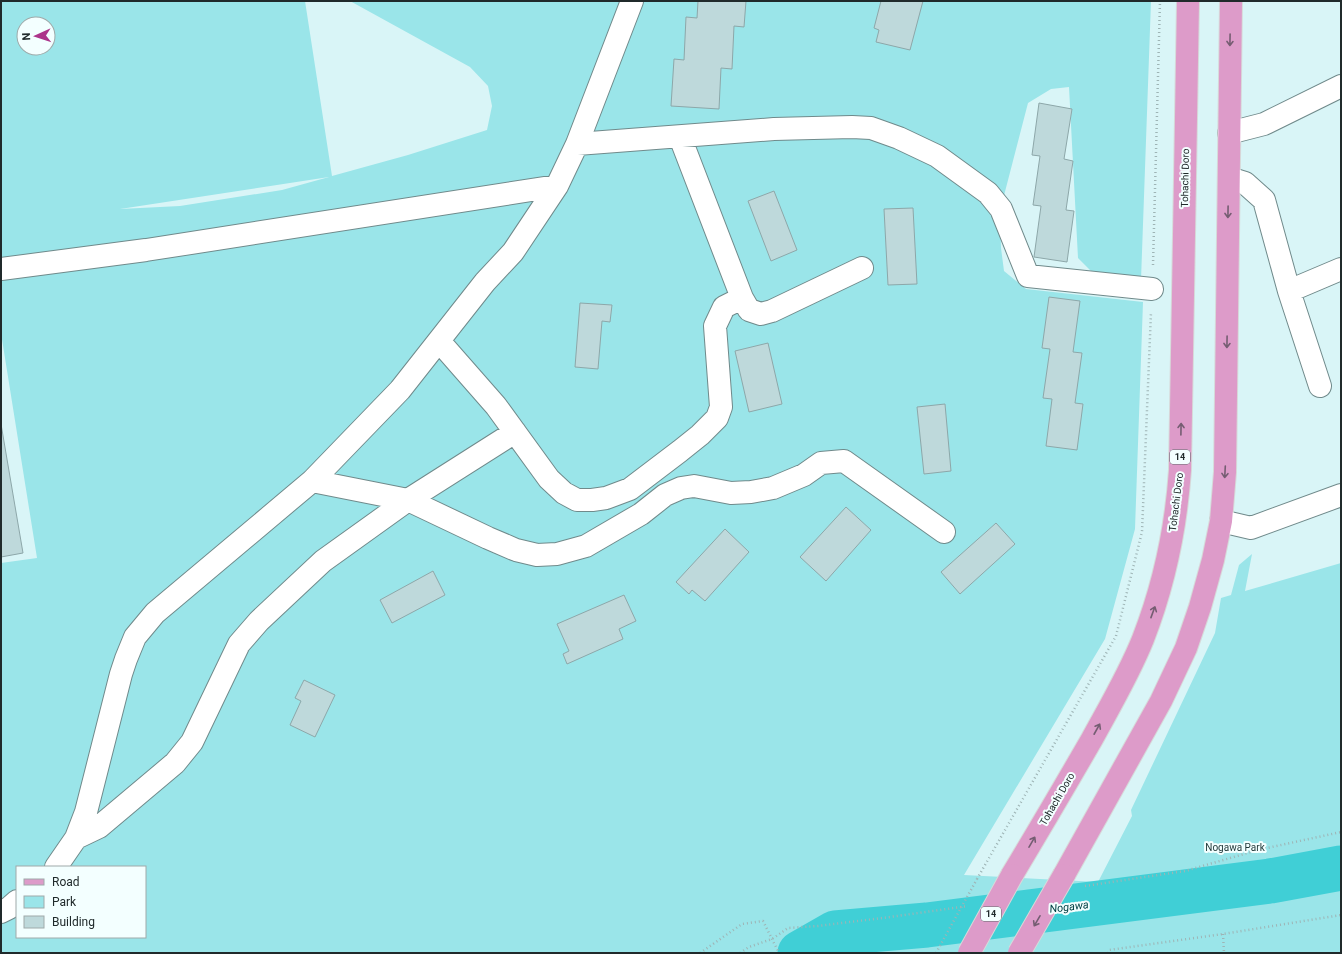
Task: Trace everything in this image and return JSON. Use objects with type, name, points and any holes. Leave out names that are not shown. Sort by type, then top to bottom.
[{"type":"main road","name":"Tohachi Doro","points":[[969,953],[1122,684],[1143,639],[1157,600],[1168,554],[1177,508],[1180,470],[1188,1]]},
{"type":"main road","points":[[1019,953],[1072,881],[1162,701],[1186,648],[1202,601],[1213,560],[1221,521],[1225,472],[1231,1]]},
{"type":"street","points":[[57,866],[76,838],[86,812],[121,674],[135,637],[156,613],[312,481],[400,390],[486,282],[513,252],[557,186],[577,144],[632,1]]},
{"type":"street","points":[[1229,133],[1264,124],[1341,86]]},
{"type":"street","points":[[577,144],[774,129],[871,128],[899,138],[937,156],[988,193],[1001,209],[1028,276],[1152,289]]},
{"type":"street","points":[[680,137],[742,298],[749,310],[761,314],[772,310],[862,268]]},
{"type":"street","points":[[1229,178],[1245,183],[1264,200],[1289,290],[1320,386]]},
{"type":"street","points":[[1,269],[146,250],[557,186]]},
{"type":"street","points":[[1289,290],[1341,269]]},
{"type":"street","points":[[439,340],[496,406],[549,479],[564,493],[577,500],[592,500],[606,498],[630,489],[680,452],[717,418],[721,407],[715,326],[724,307],[742,298]]},
{"type":"street","points":[[76,838],[100,827],[175,763],[192,742],[239,644],[259,622],[323,561],[408,500],[515,432]]},
{"type":"street","points":[[312,481],[408,500],[516,550],[537,556],[557,554],[586,546],[641,514],[665,495],[681,488],[694,486],[731,493],[751,492],[773,488],[804,475],[821,463],[844,461],[944,532]]},
{"type":"street","points":[[1221,521],[1251,528],[1341,495]]},
{"type":"street","points":[[1,912],[16,902]]},
{"type":"path","points":[[936,953],[1116,636],[1142,532],[1152,289],[1160,1]]},
{"type":"path","points":[[1072,881],[1112,882],[1185,870],[1258,850],[1341,832]]},
{"type":"path","points":[[740,953],[749,947],[772,939],[788,928],[883,918],[975,904]]},
{"type":"path","points":[[1108,953],[1109,950],[1341,915]]},
{"type":"path","points":[[700,953],[742,924],[763,922],[779,953]]},
{"type":"path","points":[[1223,934],[1224,953]]},
{"type":"green space","name":"Nogawa Park","points":[[1,1],[305,1],[332,176],[408,155],[487,130],[492,106],[488,86],[470,67],[350,1],[1151,1],[1141,280],[1091,271],[1078,258],[1069,87],[1051,89],[1028,103],[1000,211],[1001,248],[1004,271],[1026,289],[1143,302],[1135,529],[1105,639],[964,875],[1098,882],[1132,816],[1131,810],[1215,633],[1221,598],[1231,595],[1239,565],[1252,554],[1245,591],[1341,563],[1341,953],[1,953],[1,563],[37,558],[1,333]],"holes":[[[329,177],[282,190],[180,206],[120,209]]]},
{"type":"building","points":[[698,1],[746,1],[744,27],[734,26],[732,69],[721,68],[719,109],[671,106],[674,59],[684,60],[686,17],[697,18]]},
{"type":"building","points":[[881,1],[923,1],[910,50],[876,42],[879,30],[874,28]]},
{"type":"building","points":[[1039,103],[1072,109],[1064,159],[1073,161],[1066,210],[1074,211],[1067,262],[1034,257],[1041,206],[1033,205],[1040,156],[1032,155]]},
{"type":"building","points":[[774,191],[797,250],[771,261],[748,201]]},
{"type":"building","points":[[913,208],[917,284],[888,285],[884,209]]},
{"type":"building","points":[[1049,297],[1080,301],[1073,352],[1082,353],[1075,403],[1083,404],[1077,450],[1046,446],[1052,399],[1043,398],[1050,349],[1042,348]]},
{"type":"building","points":[[580,303],[612,305],[610,322],[602,321],[598,369],[575,367]]},
{"type":"building","points":[[768,343],[782,404],[749,412],[735,351]]},
{"type":"building","points":[[945,404],[951,471],[924,474],[917,407]]},
{"type":"building","points":[[1,424],[23,553],[1,557]]},
{"type":"building","points":[[846,507],[871,530],[826,581],[800,557]]},
{"type":"building","points":[[996,523],[1015,544],[960,594],[941,572]]},
{"type":"building","points":[[725,529],[749,552],[705,601],[692,590],[689,594],[676,582]]},
{"type":"building","points":[[433,571],[445,595],[392,623],[380,600]]},
{"type":"building","points":[[624,595],[636,621],[619,629],[623,639],[567,664],[563,654],[569,651],[557,624]]},
{"type":"building","points":[[304,680],[335,695],[315,737],[290,725],[301,701],[295,698]]},
{"type":"waterway","name":"Nogawa","points":[[800,953],[835,933],[927,925],[1270,881],[1341,868]]}]
